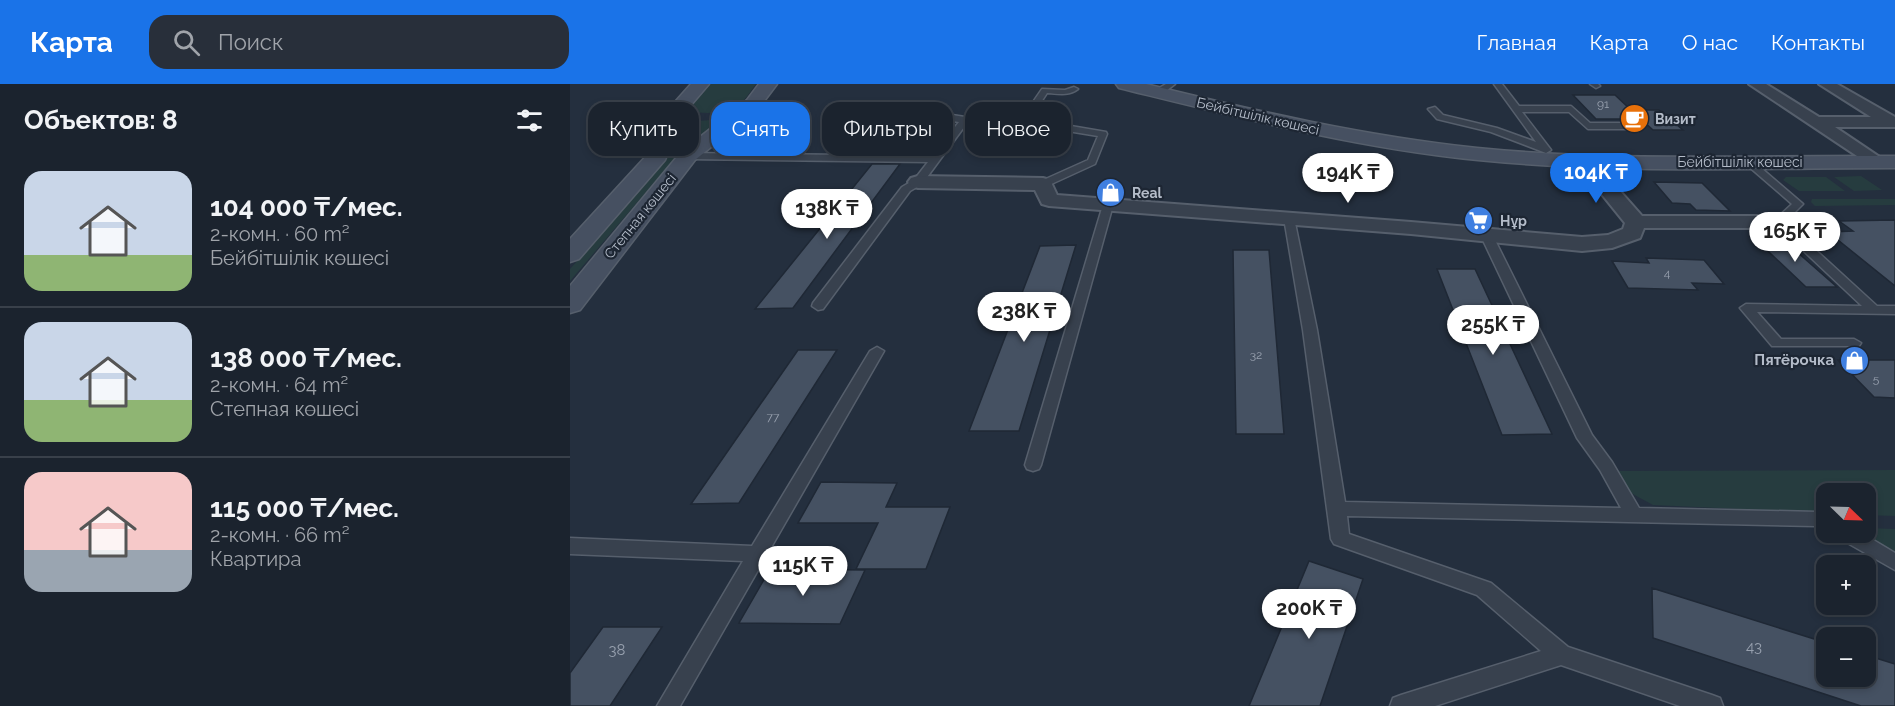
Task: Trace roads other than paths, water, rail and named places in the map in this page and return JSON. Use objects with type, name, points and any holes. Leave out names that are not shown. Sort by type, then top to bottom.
[{"type":"street","name":"Степная көшесі","points":[[696,102],[700,84]]},
{"type":"street","name":"Степная көшесі","points":[[754,102],[768,84]]},
{"type":"street","name":"Бейбітшілік көшесі","points":[[1125,84],[1169,86],[1351,137],[1476,154],[1549,154],[1584,161],[1886,162]]},
{"type":"street","points":[[1756,84],[1815,122],[1886,162]]},
{"type":"street","points":[[1826,84],[1893,122]]},
{"type":"street","points":[[1815,122],[1893,122]]},
{"type":"street","name":"Степная көшесі","points":[[699,147],[711,138]]},
{"type":"street","name":"Степная көшесі","points":[[570,254],[658,156]]},
{"type":"street","name":"Степная көшесі","points":[[570,304],[688,156]]},
{"type":"street","points":[[1584,161],[1636,222],[1779,222]]},
{"type":"street","points":[[918,182],[1043,184],[1049,200],[1289,218],[1582,244],[1612,241],[1632,233],[1636,222]]},
{"type":"lane","points":[[1498,84],[1549,154]]},
{"type":"lane","points":[[1038,102],[1045,91],[1074,89]]},
{"type":"lane","points":[[1432,109],[1440,117],[1494,130],[1549,154]]},
{"type":"lane","points":[[1516,109],[1571,109],[1588,126],[1634,126]]},
{"type":"lane","points":[[818,306],[906,189],[918,182],[965,120],[953,118]]},
{"type":"lane","points":[[1043,184],[1092,162],[1103,134],[1071,129]]},
{"type":"lane","points":[[688,156],[935,159]]},
{"type":"lane","points":[[1750,163],[1798,204],[1779,222],[1874,310]]},
{"type":"lane","points":[[1033,465],[1108,205]]},
{"type":"lane","points":[[1289,218],[1310,330],[1340,538],[1484,589],[1561,655],[1712,706]]},
{"type":"lane","points":[[1487,237],[1585,438],[1606,466],[1633,514]]},
{"type":"lane","points":[[1854,343],[1777,343],[1746,308],[1895,310]]},
{"type":"lane","points":[[668,706],[878,351]]},
{"type":"lane","points":[[1337,508],[1816,519]]},
{"type":"lane","points":[[1862,543],[1895,562]]},
{"type":"lane","points":[[570,546],[756,554]]},
{"type":"lane","points":[[1401,706],[1561,655]]},
{"type":"place","name":"Визит","points":[[1634,119]]},
{"type":"place","name":"Real","points":[[1111,193]]},
{"type":"place","name":"Нұр","points":[[1479,221]]},
{"type":"place","name":"Пятёрочка","points":[[1855,360]]}]
